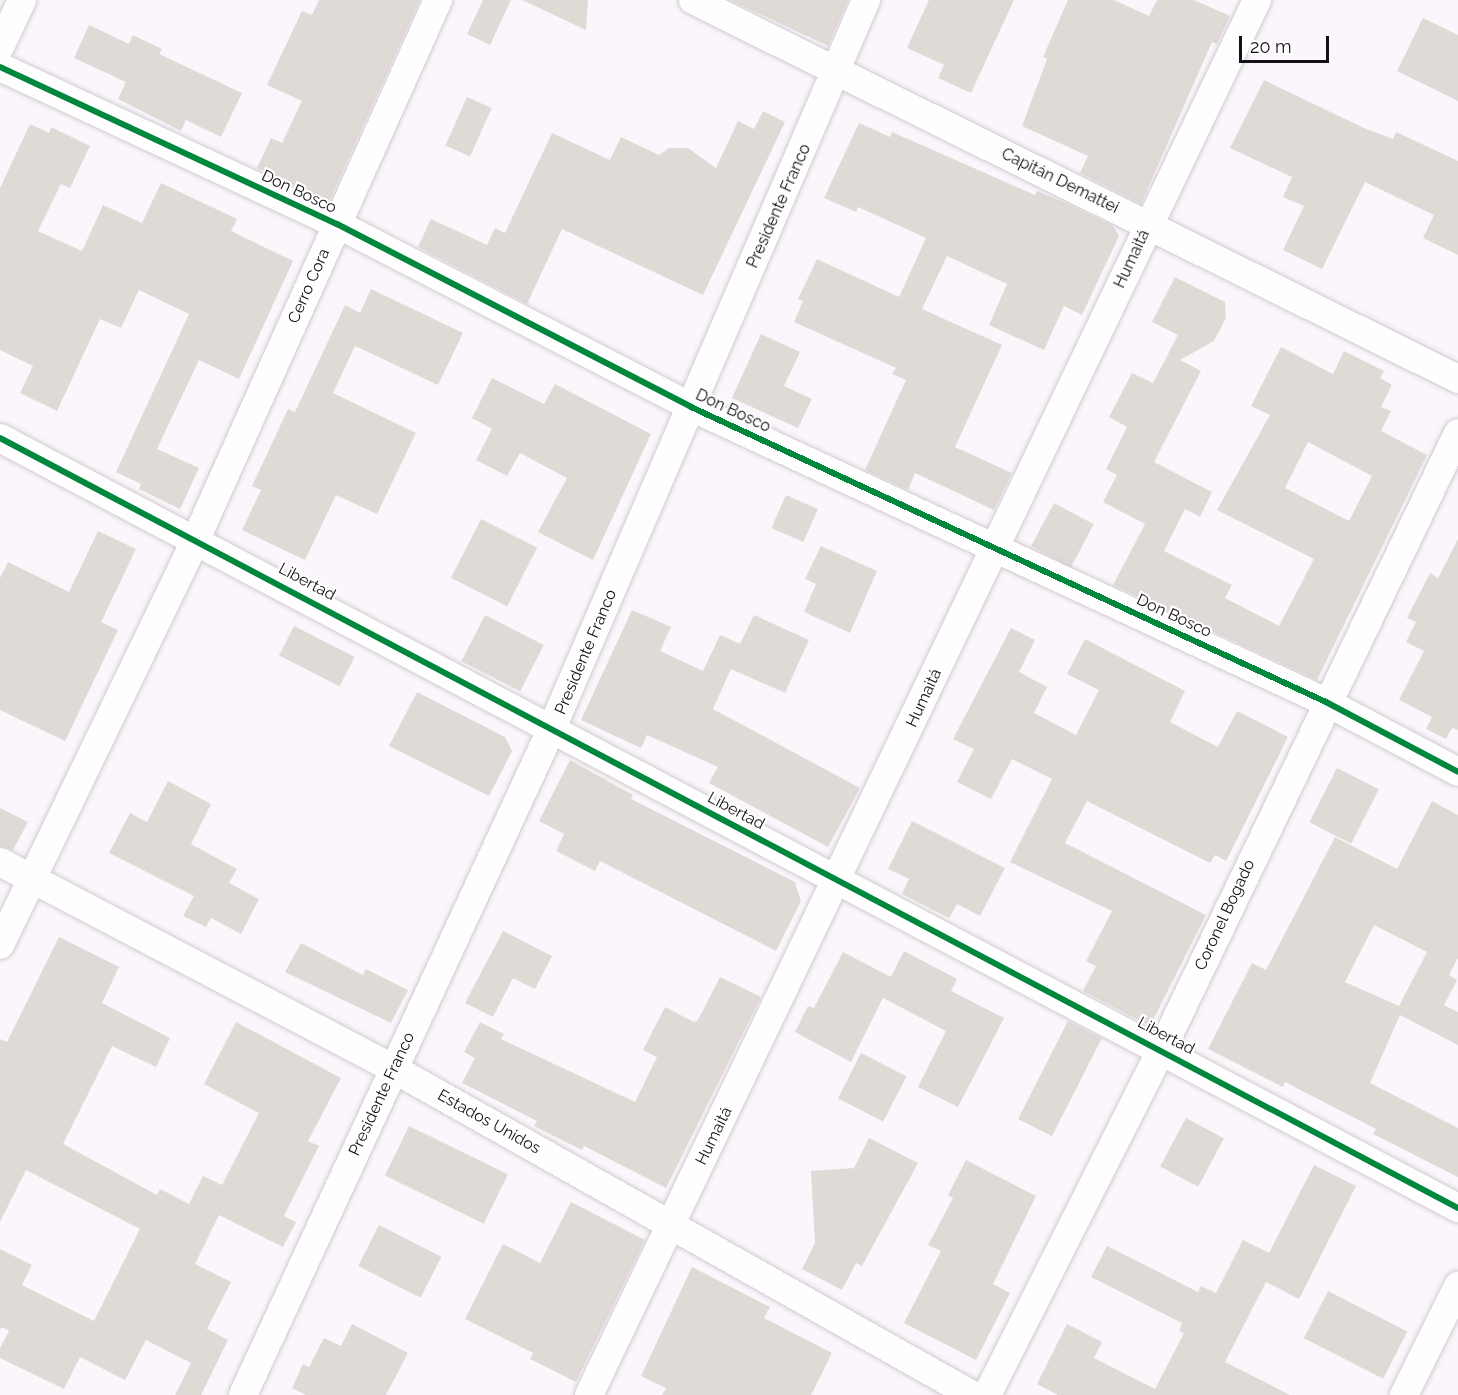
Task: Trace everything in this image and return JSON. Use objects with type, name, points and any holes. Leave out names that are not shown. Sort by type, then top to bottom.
[{"type":"street","points":[[0,47],[22,0]]},
{"type":"street","name":"Cerro Cora","points":[[0,945],[196,538],[438,0]]},
{"type":"street","name":"Capitán Demattei","points":[[693,0],[1458,379]]},
{"type":"street","name":"Presidente Franco","points":[[243,1395],[552,728],[866,0]]},
{"type":"street","name":"Humaitá","points":[[589,1395],[1257,0]]},
{"type":"street","name":"Don Bosco","points":[[0,67],[337,224],[691,407],[1326,702],[1458,772]]},
{"type":"street","name":"Coronel Bogado","points":[[987,1395],[1162,1049],[1326,702],[1458,433]]},
{"type":"street","name":"Libertad","points":[[0,438],[196,538],[1458,1208]]},
{"type":"street","name":"Estados Unidos","points":[[0,862],[394,1069],[972,1395]]},
{"type":"street","points":[[1404,1395],[1458,1286]]},
{"type":"building","points":[[319,0],[420,0],[329,202],[257,168],[271,138],[282,143],[302,101],[267,85],[302,11],[312,15]]},
{"type":"building","points":[[483,0],[511,0],[490,45],[467,34]]},
{"type":"building","points":[[522,0],[588,0],[586,30]]},
{"type":"building","points":[[730,0],[848,0],[828,46]]},
{"type":"building","points":[[929,0],[1014,0],[971,93],[938,78],[944,65],[907,48]]},
{"type":"building","points":[[1068,0],[1114,0],[1149,16],[1157,0],[1194,0],[1230,16],[1217,44],[1212,42],[1141,204],[1080,173],[1088,156],[1022,126],[1047,59],[1043,57]]},
{"type":"building","points":[[1423,18],[1458,35],[1458,101],[1397,71]]},
{"type":"building","points":[[89,25],[129,44],[133,35],[162,49],[159,54],[242,93],[221,137],[186,120],[181,131],[118,99],[126,82],[74,58]]},
{"type":"building","points":[[1264,80],[1366,129],[1393,139],[1396,132],[1458,161],[1458,255],[1423,238],[1434,215],[1365,182],[1322,269],[1283,250],[1304,206],[1283,197],[1292,177],[1230,148]]},
{"type":"building","points":[[467,97],[492,108],[470,156],[445,145]]},
{"type":"building","points":[[763,111],[785,122],[703,295],[562,229],[527,304],[418,247],[431,219],[487,245],[495,228],[505,233],[552,133],[610,160],[621,137],[659,155],[669,148],[688,148],[716,168],[738,121],[754,129]]},
{"type":"building","points":[[859,123],[890,137],[892,132],[1035,195],[1037,191],[1066,203],[1113,226],[1119,236],[1082,315],[1064,306],[1044,350],[989,325],[1007,284],[947,256],[922,309],[1002,345],[955,447],[1012,473],[994,510],[915,473],[908,490],[865,470],[906,380],[892,374],[896,368],[794,322],[803,301],[798,299],[817,259],[899,297],[926,238],[858,207],[856,212],[824,198]]},
{"type":"building","points":[[30,124],[49,133],[51,127],[90,146],[70,188],[61,184],[38,231],[82,251],[103,205],[142,223],[161,183],[237,219],[231,231],[293,261],[239,379],[199,360],[157,449],[199,468],[180,509],[139,489],[141,484],[116,472],[189,314],[139,290],[121,328],[100,319],[57,411],[20,393],[33,366],[0,350],[0,188]]},
{"type":"building","points":[[1175,277],[1225,302],[1226,318],[1214,341],[1180,360],[1201,371],[1154,462],[1212,492],[1200,517],[1185,509],[1164,551],[1232,585],[1225,598],[1279,626],[1314,559],[1217,510],[1270,415],[1251,406],[1281,347],[1333,374],[1344,351],[1384,371],[1380,378],[1392,385],[1381,407],[1391,411],[1381,431],[1427,455],[1317,680],[1113,585],[1145,524],[1103,502],[1117,475],[1106,469],[1127,427],[1109,417],[1132,373],[1153,383],[1178,335],[1152,322]],"holes":[[[1308,442],[1372,476],[1349,521],[1285,488]]]},
{"type":"building","points":[[371,289],[463,333],[438,385],[355,346],[333,393],[416,433],[377,514],[336,495],[305,560],[242,530],[261,490],[252,486],[288,409],[295,412],[345,305],[360,313]]},
{"type":"building","points":[[761,334],[800,352],[784,386],[812,399],[798,428],[732,398]]},
{"type":"building","points":[[492,378],[544,404],[555,384],[651,434],[593,560],[538,532],[567,478],[520,453],[507,476],[476,460],[492,429],[472,418]]},
{"type":"building","points":[[786,495],[818,509],[803,542],[771,528]]},
{"type":"building","points":[[1054,503],[1094,524],[1071,567],[1031,546]]},
{"type":"building","points":[[481,519],[537,548],[507,606],[451,578]]},
{"type":"building","points":[[98,531],[136,549],[101,622],[118,630],[65,741],[0,710],[0,578],[8,562],[69,592]]},
{"type":"building","points":[[1458,539],[1458,730],[1452,728],[1446,739],[1426,729],[1432,717],[1399,700],[1424,651],[1406,642],[1416,622],[1407,618],[1430,573],[1438,578]]},
{"type":"building","points":[[821,546],[877,571],[850,633],[804,612],[816,584],[805,579]]},
{"type":"building","points":[[632,610],[671,627],[660,651],[703,671],[720,635],[740,644],[754,615],[809,640],[785,693],[731,669],[713,709],[860,788],[828,847],[709,783],[718,767],[647,735],[641,748],[581,720]]},
{"type":"building","points":[[485,615],[544,645],[520,691],[461,661]]},
{"type":"building","points":[[294,626],[355,657],[340,686],[279,655]]},
{"type":"building","points":[[1011,628],[1035,640],[1019,672],[1047,687],[1034,713],[1076,735],[1099,690],[1067,674],[1085,639],[1185,691],[1170,722],[1218,747],[1237,711],[1288,737],[1226,861],[1215,855],[1210,863],[1087,801],[1065,843],[1206,915],[1150,1026],[1083,991],[1096,966],[1086,961],[1112,911],[1010,862],[1052,779],[1012,759],[991,799],[957,782],[974,749],[953,739]]},
{"type":"building","points":[[417,692],[505,737],[512,751],[489,796],[389,746]]},
{"type":"building","points":[[570,760],[633,795],[631,799],[795,882],[801,901],[776,951],[600,861],[595,871],[556,851],[564,834],[539,821]]},
{"type":"building","points":[[1337,768],[1379,789],[1351,844],[1309,822]]},
{"type":"building","points":[[168,781],[211,804],[191,844],[237,869],[229,883],[259,899],[241,934],[211,918],[206,927],[183,916],[194,896],[109,853],[130,813],[147,822]]},
{"type":"building","points":[[1432,801],[1458,815],[1458,958],[1449,975],[1457,980],[1444,1005],[1458,1012],[1458,1045],[1400,1015],[1370,1083],[1458,1128],[1458,1177],[1373,1134],[1376,1129],[1285,1082],[1283,1087],[1208,1049],[1252,963],[1266,970],[1335,837],[1397,869]],"holes":[[[1374,925],[1427,952],[1399,1006],[1345,982]]]},
{"type":"building","points":[[0,808],[28,822],[13,850],[0,846]]},
{"type":"building","points":[[912,821],[1005,868],[980,916],[957,904],[949,918],[902,894],[909,879],[888,869]]},
{"type":"building","points":[[503,931],[552,956],[535,989],[513,978],[493,1017],[465,1003]]},
{"type":"building","points":[[59,937],[119,967],[102,1003],[170,1038],[156,1067],[112,1046],[63,1144],[157,1195],[160,1189],[189,1204],[203,1176],[222,1185],[259,1113],[204,1084],[236,1022],[341,1078],[308,1141],[319,1146],[284,1216],[296,1222],[283,1247],[219,1215],[195,1264],[231,1282],[207,1329],[228,1340],[201,1395],[175,1395],[191,1363],[146,1340],[125,1380],[80,1357],[64,1389],[0,1358],[0,1348],[9,1331],[2,1327],[0,1330],[0,1249],[32,1265],[22,1285],[94,1321],[140,1229],[26,1170],[0,1222],[0,1039],[7,1042]]},
{"type":"building","points":[[301,943],[363,975],[366,969],[408,990],[391,1023],[285,972]]},
{"type":"building","points":[[904,951],[957,979],[951,991],[1004,1018],[958,1107],[918,1087],[946,1031],[883,998],[851,1062],[795,1032],[808,1006],[814,1008],[843,952],[891,977]]},
{"type":"building","points":[[720,977],[761,997],[666,1188],[584,1146],[582,1150],[534,1126],[537,1121],[462,1083],[475,1058],[464,1052],[480,1022],[504,1034],[501,1039],[635,1102],[657,1057],[643,1050],[665,1007],[694,1022],[698,1020]]},
{"type":"building","points":[[1068,1021],[1102,1038],[1052,1136],[1018,1119]]},
{"type":"building","points":[[861,1053],[906,1076],[883,1122],[838,1098]]},
{"type":"building","points":[[1186,1118],[1224,1138],[1198,1187],[1160,1167]]},
{"type":"building","points":[[409,1126],[508,1174],[484,1224],[385,1175]]},
{"type":"building","points":[[869,1138],[918,1163],[862,1266],[856,1263],[842,1290],[802,1269],[815,1243],[811,1171],[854,1168]]},
{"type":"building","points":[[966,1160],[1036,1196],[993,1284],[1010,1293],[976,1360],[904,1323],[941,1251],[928,1245],[953,1198],[948,1195]]},
{"type":"building","points":[[1314,1165],[1356,1186],[1299,1299],[1266,1282],[1225,1362],[1290,1395],[1058,1395],[1037,1384],[1067,1324],[1102,1342],[1094,1358],[1155,1389],[1184,1333],[1179,1331],[1182,1323],[1091,1277],[1107,1246],[1198,1292],[1201,1286],[1216,1293],[1243,1240],[1269,1253]]},
{"type":"building","points":[[571,1202],[645,1240],[576,1382],[530,1359],[533,1353],[465,1319],[503,1244],[540,1263]]},
{"type":"building","points":[[379,1225],[441,1257],[420,1298],[358,1266]]},
{"type":"building","points":[[692,1267],[770,1307],[764,1318],[832,1353],[811,1395],[662,1395],[666,1388],[641,1376]]},
{"type":"building","points":[[1328,1291],[1407,1331],[1383,1379],[1304,1338]]},
{"type":"building","points":[[352,1324],[408,1353],[386,1395],[306,1395],[292,1388],[303,1364],[309,1367],[324,1338],[341,1346]]},
{"type":"cycle path","points":[[0,67],[337,224],[691,407],[1326,702],[1458,772]]},
{"type":"cycle path","points":[[0,438],[1458,1208]]}]
